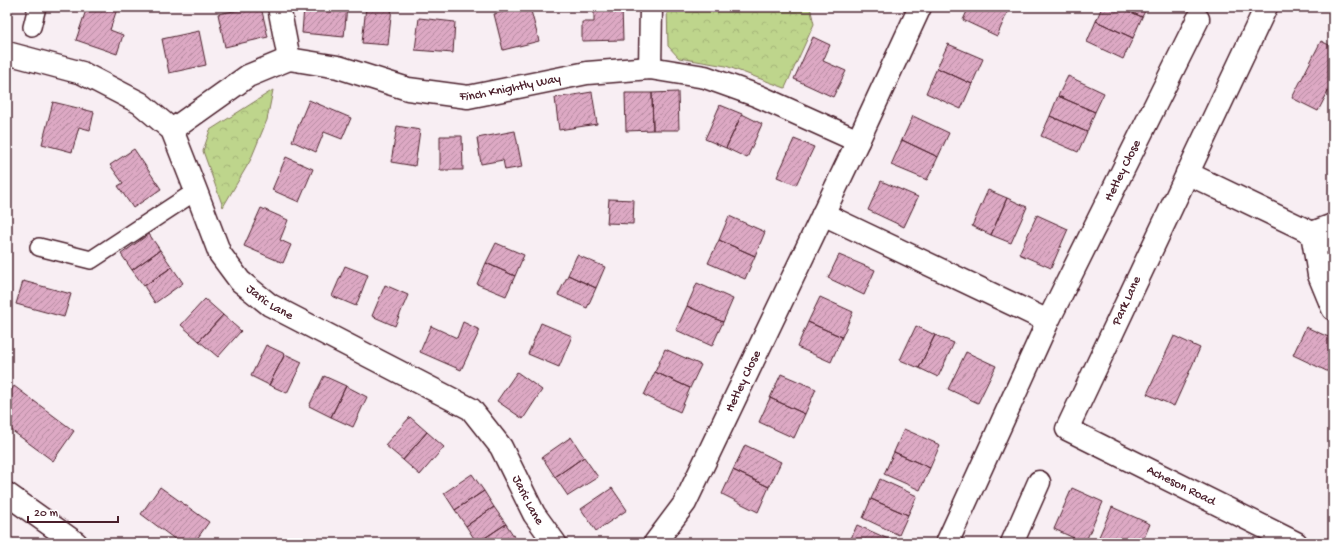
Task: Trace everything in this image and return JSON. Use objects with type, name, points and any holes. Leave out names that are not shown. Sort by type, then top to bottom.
[{"type":"street","points":[[172,130],[248,76],[289,59],[279,7]]},
{"type":"street","points":[[650,7],[650,68]]},
{"type":"street","name":"Hetley Close","points":[[655,543],[685,503],[858,141],[920,7]]},
{"type":"street","name":"Park Lane","points":[[1067,429],[1266,7]]},
{"type":"street","name":"Hetley Close","points":[[947,543],[1048,322],[1198,19]]},
{"type":"street","name":"Jaric Lane","points":[[7,53],[82,73],[140,103],[172,130],[220,254],[240,282],[270,304],[471,409],[501,447],[534,514],[556,543]]},
{"type":"street","name":"Finch Knightly Way","points":[[289,59],[338,67],[408,89],[468,97],[587,73],[650,68],[705,77],[758,96],[858,141]]},
{"type":"street","points":[[1187,173],[1333,243]]},
{"type":"street","points":[[823,214],[1048,322]]},
{"type":"street","points":[[1312,233],[1333,225]]},
{"type":"street","points":[[1312,233],[1318,275],[1333,309]]},
{"type":"street","name":"Acheson Road","points":[[1067,429],[1296,543]]},
{"type":"street","points":[[1012,543],[1040,482]]},
{"type":"street","points":[[7,494],[76,543]]},
{"type":"lane","points":[[32,27],[37,7]]},
{"type":"lane","points":[[39,247],[90,260],[196,191]]},
{"type":"green space","points":[[667,7],[810,7],[814,24],[785,88],[726,66],[679,58],[668,46]]},
{"type":"green space","points":[[273,90],[267,120],[250,161],[223,207],[203,151],[210,130]]},
{"type":"building","points":[[87,7],[110,7],[117,9],[110,30],[123,35],[117,54],[76,40]]},
{"type":"building","points":[[238,7],[261,7],[268,37],[225,47],[218,14],[239,10]]},
{"type":"building","points":[[304,7],[347,7],[344,37],[302,33]]},
{"type":"building","points":[[366,7],[392,7],[388,45],[362,43]]},
{"type":"building","points":[[522,7],[530,7],[539,41],[503,50],[494,14]]},
{"type":"building","points":[[594,7],[622,7],[623,40],[582,41],[582,22],[594,22]]},
{"type":"building","points":[[969,7],[998,7],[1008,11],[997,36],[963,20]]},
{"type":"building","points":[[998,7],[1010,7],[1008,11]]},
{"type":"building","points":[[1102,7],[1120,7],[1142,17],[1133,38],[1096,21]]},
{"type":"building","points":[[1120,7],[1147,7],[1142,17]]},
{"type":"building","points":[[419,18],[455,22],[453,53],[415,50]]},
{"type":"building","points":[[1096,21],[1133,38],[1123,59],[1087,42]]},
{"type":"building","points":[[199,31],[206,65],[169,73],[162,39]]},
{"type":"building","points":[[813,37],[830,45],[823,61],[846,71],[833,97],[794,79]]},
{"type":"building","points":[[1321,41],[1333,47],[1333,82],[1318,111],[1292,98]]},
{"type":"building","points":[[948,44],[983,59],[972,84],[937,68]]},
{"type":"building","points":[[937,68],[972,84],[961,109],[926,93]]},
{"type":"building","points":[[1068,76],[1104,93],[1095,112],[1058,96]]},
{"type":"building","points":[[592,92],[597,124],[559,130],[555,98]]},
{"type":"building","points":[[678,92],[679,130],[653,130],[652,93]]},
{"type":"building","points":[[625,93],[652,93],[653,130],[626,131]]},
{"type":"building","points":[[1058,96],[1095,112],[1087,132],[1050,116]]},
{"type":"building","points":[[309,100],[351,118],[342,139],[324,132],[316,152],[292,141]]},
{"type":"building","points":[[53,102],[94,112],[90,130],[79,127],[72,152],[42,144]]},
{"type":"building","points":[[720,105],[742,114],[726,148],[705,139]]},
{"type":"building","points":[[742,114],[762,124],[747,158],[726,148]]},
{"type":"building","points":[[913,116],[949,133],[938,157],[902,140]]},
{"type":"building","points":[[1050,116],[1087,132],[1078,152],[1041,136]]},
{"type":"building","points":[[397,126],[420,130],[415,166],[391,162]]},
{"type":"building","points":[[515,131],[522,167],[505,170],[503,160],[481,164],[477,138]]},
{"type":"building","points":[[440,136],[462,136],[463,170],[440,170]]},
{"type":"building","points":[[794,139],[814,147],[796,185],[777,177]]},
{"type":"building","points":[[902,140],[938,157],[927,180],[891,165]]},
{"type":"building","points":[[134,149],[161,189],[133,208],[118,186],[123,183],[110,165]]},
{"type":"building","points":[[286,157],[313,169],[299,202],[272,190]]},
{"type":"building","points":[[881,181],[918,197],[904,227],[868,210]]},
{"type":"building","points":[[988,190],[1007,198],[991,235],[972,226]]},
{"type":"building","points":[[1007,198],[1027,207],[1011,243],[991,235]]},
{"type":"building","points":[[609,199],[634,200],[633,224],[607,223]]},
{"type":"building","points":[[261,208],[288,220],[280,240],[291,245],[283,263],[244,246]]},
{"type":"building","points":[[1037,215],[1068,229],[1051,268],[1019,254]]},
{"type":"building","points":[[729,216],[765,232],[755,256],[719,240]]},
{"type":"building","points":[[149,234],[160,250],[132,270],[121,254]]},
{"type":"building","points":[[719,240],[755,256],[745,279],[708,263]]},
{"type":"building","points":[[496,243],[524,255],[515,276],[486,263]]},
{"type":"building","points":[[160,250],[172,267],[144,286],[132,270]]},
{"type":"building","points":[[577,255],[605,267],[596,288],[568,275]]},
{"type":"building","points":[[839,255],[875,270],[864,295],[828,278]]},
{"type":"building","points":[[486,263],[515,276],[506,296],[477,284]]},
{"type":"building","points":[[345,266],[368,275],[356,306],[332,296]]},
{"type":"building","points":[[172,267],[183,283],[155,303],[144,286]]},
{"type":"building","points":[[568,275],[596,288],[587,308],[558,295]]},
{"type":"building","points":[[23,281],[71,294],[64,317],[16,304]]},
{"type":"building","points":[[697,283],[733,299],[723,322],[687,306]]},
{"type":"building","points":[[385,285],[408,295],[395,326],[372,316]]},
{"type":"building","points":[[820,297],[853,312],[842,337],[808,322]]},
{"type":"building","points":[[205,299],[223,315],[199,341],[181,325]]},
{"type":"building","points":[[687,306],[723,322],[712,346],[676,330]]},
{"type":"building","points":[[223,315],[241,331],[218,357],[199,341]]},
{"type":"building","points":[[463,322],[480,330],[461,370],[420,352],[431,326],[457,338]]},
{"type":"building","points":[[808,322],[842,337],[831,362],[797,347]]},
{"type":"building","points":[[541,323],[572,336],[559,367],[528,354]]},
{"type":"building","points":[[916,326],[935,335],[919,368],[900,360]]},
{"type":"building","points":[[1306,327],[1333,339],[1333,374],[1293,355]]},
{"type":"building","points":[[935,335],[954,343],[938,377],[919,368]]},
{"type":"building","points":[[1174,336],[1200,348],[1174,406],[1147,394]]},
{"type":"building","points":[[266,345],[285,354],[269,385],[251,376]]},
{"type":"building","points":[[665,349],[701,365],[690,388],[655,372]]},
{"type":"building","points":[[966,352],[996,366],[978,403],[948,389]]},
{"type":"building","points":[[285,354],[302,362],[287,393],[269,385]]},
{"type":"building","points":[[517,372],[542,390],[523,419],[497,401]]},
{"type":"building","points":[[655,372],[690,388],[680,412],[644,395]]},
{"type":"building","points":[[781,374],[816,389],[805,414],[770,398]]},
{"type":"building","points":[[324,376],[346,386],[331,417],[309,406]]},
{"type":"building","points":[[14,386],[74,431],[53,461],[7,427],[7,396]]},
{"type":"building","points":[[346,386],[367,397],[353,427],[331,417]]},
{"type":"building","points":[[770,398],[805,414],[794,438],[759,422]]},
{"type":"building","points":[[410,417],[427,432],[403,460],[385,445]]},
{"type":"building","points":[[904,429],[940,445],[930,468],[894,452]]},
{"type":"building","points":[[427,432],[444,447],[420,475],[403,460]]},
{"type":"building","points":[[571,437],[584,457],[555,477],[542,457]]},
{"type":"building","points":[[745,445],[781,462],[769,487],[733,470]]},
{"type":"building","points":[[894,452],[930,468],[920,490],[884,474]]},
{"type":"building","points":[[584,457],[598,477],[568,496],[555,477]]},
{"type":"building","points":[[733,470],[769,487],[758,512],[722,494]]},
{"type":"building","points":[[472,474],[484,491],[455,510],[444,493]]},
{"type":"building","points":[[880,479],[917,496],[908,515],[871,499]]},
{"type":"building","points":[[160,487],[209,522],[194,543],[180,543],[141,514]]},
{"type":"building","points":[[612,488],[627,510],[596,531],[581,509]]},
{"type":"building","points":[[1072,488],[1103,502],[1085,543],[1054,529]]},
{"type":"building","points":[[484,491],[494,507],[466,526],[455,510]]},
{"type":"building","points":[[871,499],[908,515],[899,535],[863,518]]},
{"type":"building","points":[[494,507],[506,524],[477,543],[466,526]]},
{"type":"building","points":[[1112,507],[1150,524],[1142,543],[1107,543],[1098,539]]},
{"type":"building","points":[[506,524],[517,541],[513,543],[477,543]]},
{"type":"building","points":[[857,525],[895,542],[895,543],[849,543]]}]
